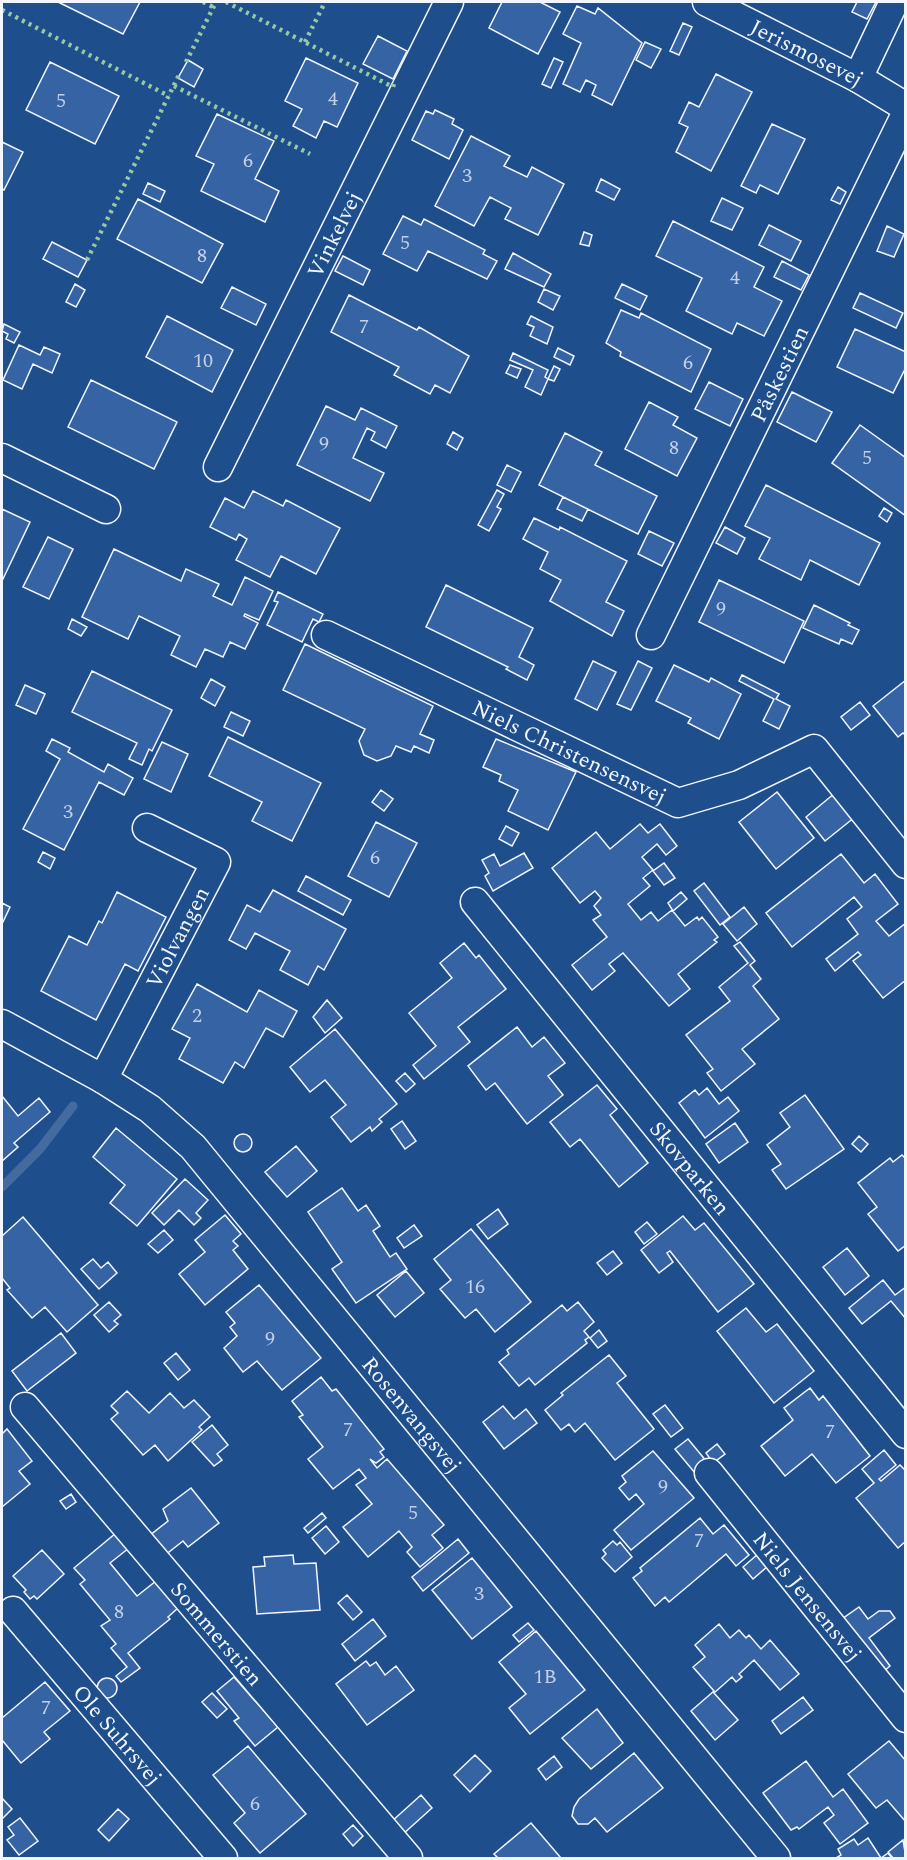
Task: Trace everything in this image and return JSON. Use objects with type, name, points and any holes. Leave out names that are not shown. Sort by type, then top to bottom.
[{"type":"street","name":"Vinkelvej","points":[[218,467],[449,2]]},
{"type":"street","name":"Jerismosevej","points":[[707,2],[858,78],[906,107]]},
{"type":"street","points":[[858,78],[894,2]]},
{"type":"street","name":"Påskestien","points":[[651,635],[906,114]]},
{"type":"street","points":[[2,458],[106,508]]},
{"type":"street","name":"Niels Christensensvej","points":[[326,635],[678,803],[739,785],[814,749],[906,864]]},
{"type":"street","name":"Violvangen","points":[[103,1079],[216,862],[147,828]]},
{"type":"street","name":"Skovparken","points":[[475,902],[906,1434]]},
{"type":"street","name":"Rosenvangsvej","points":[[2,1024],[103,1079],[150,1109],[193,1147],[776,1858]]},
{"type":"street","name":"Sommerstien","points":[[25,1407],[408,1858]]},
{"type":"street","name":"Niels Jensensvej","points":[[709,1473],[906,1718]]},
{"type":"street","name":"Ole Suhrsvej","points":[[13,1611],[223,1858]]},
{"type":"building","points":[[58,2],[140,2],[123,34]]},
{"type":"building","points":[[502,2],[540,2],[560,12],[538,54],[489,28]]},
{"type":"building","points":[[857,2],[876,2],[867,19],[852,12]]},
{"type":"building","points":[[577,6],[595,14],[598,8],[642,43],[612,105],[592,95],[596,85],[586,80],[580,92],[563,84],[581,43],[563,34]]},
{"type":"building","points":[[683,23],[692,27],[679,55],[670,51]]},
{"type":"building","points":[[378,36],[407,51],[393,79],[363,64]]},
{"type":"building","points":[[645,42],[661,49],[651,68],[636,60]]},
{"type":"building","points":[[306,58],[358,83],[337,127],[324,121],[316,138],[293,126],[302,109],[285,101]]},
{"type":"building","points":[[554,58],[563,62],[551,88],[542,84]]},
{"type":"building","points":[[188,60],[203,69],[194,87],[178,78]]},
{"type":"building","points":[[50,62],[119,96],[95,144],[26,110]]},
{"type":"building","points":[[716,74],[752,92],[711,171],[676,152],[688,127],[679,123],[689,102],[699,107]]},
{"type":"building","points":[[435,110],[454,119],[452,124],[463,130],[449,159],[412,140],[426,111],[433,114]]},
{"type":"building","points":[[217,114],[274,141],[255,179],[279,191],[265,222],[201,191],[214,164],[196,156]]},
{"type":"building","points":[[772,124],[805,139],[778,194],[760,185],[756,193],[741,186]]},
{"type":"building","points":[[471,136],[510,156],[504,166],[527,177],[532,167],[564,184],[538,235],[505,219],[511,208],[490,197],[474,226],[435,206]]},
{"type":"building","points":[[2,142],[23,152],[4,190],[2,189]]},
{"type":"building","points":[[601,179],[620,189],[614,200],[596,191]]},
{"type":"building","points":[[148,183],[165,191],[160,202],[143,194]]},
{"type":"building","points":[[838,187],[846,192],[840,204],[831,200]]},
{"type":"building","points":[[722,198],[743,208],[732,230],[711,221]]},
{"type":"building","points":[[138,199],[223,244],[202,283],[117,239]]},
{"type":"building","points":[[403,216],[421,225],[424,219],[485,250],[483,254],[497,261],[487,279],[428,251],[417,271],[383,254]]},
{"type":"building","points":[[673,221],[764,267],[754,287],[782,301],[764,336],[737,323],[732,334],[686,311],[702,278],[656,256]]},
{"type":"building","points":[[769,225],[801,241],[791,261],[759,245]]},
{"type":"building","points":[[887,226],[904,234],[894,257],[877,251]]},
{"type":"building","points":[[584,232],[592,235],[589,246],[580,244]]},
{"type":"building","points":[[52,242],[87,260],[78,277],[43,259]]},
{"type":"building","points":[[513,253],[551,274],[544,287],[505,269]]},
{"type":"building","points":[[343,256],[370,270],[363,285],[335,271]]},
{"type":"building","points":[[782,261],[809,275],[801,290],[774,277]]},
{"type":"building","points":[[75,284],[85,290],[76,307],[66,302]]},
{"type":"building","points":[[622,284],[647,296],[640,310],[615,298]]},
{"type":"building","points":[[232,287],[266,304],[256,325],[221,308]]},
{"type":"building","points":[[544,289],[560,296],[553,310],[538,302]]},
{"type":"building","points":[[860,293],[903,313],[896,328],[853,308]]},
{"type":"building","points":[[349,295],[417,330],[419,327],[469,356],[450,393],[435,385],[430,394],[394,375],[399,367],[331,332]]},
{"type":"building","points":[[621,310],[639,318],[641,313],[711,349],[691,392],[620,356],[621,352],[606,343]]},
{"type":"building","points":[[167,316],[233,350],[212,392],[146,357]]},
{"type":"building","points":[[531,316],[553,327],[547,344],[530,336],[534,327],[527,324]]},
{"type":"building","points":[[4,324],[20,332],[14,343],[6,339],[8,334],[2,331]]},
{"type":"building","points":[[855,329],[906,352],[906,367],[893,393],[837,367]]},
{"type":"building","points":[[19,345],[40,355],[44,347],[60,354],[52,373],[33,364],[22,389],[3,380]]},
{"type":"building","points":[[558,348],[574,356],[570,365],[554,357]]},
{"type":"building","points":[[513,353],[548,370],[545,377],[548,379],[541,395],[525,387],[533,370],[510,360]]},
{"type":"building","points":[[510,365],[521,369],[517,378],[506,373]]},
{"type":"building","points":[[554,366],[560,369],[554,381],[548,379]]},
{"type":"building","points":[[91,380],[177,422],[154,469],[68,427]]},
{"type":"building","points":[[709,382],[743,399],[730,426],[695,409]]},
{"type":"building","points":[[792,392],[832,412],[816,442],[777,422]]},
{"type":"building","points":[[649,402],[678,417],[673,425],[697,438],[677,476],[625,449]]},
{"type":"building","points":[[326,406],[355,420],[361,408],[397,426],[386,448],[371,440],[375,432],[367,428],[353,458],[384,473],[370,501],[297,465]]},
{"type":"building","points":[[860,425],[906,458],[906,516],[832,463]]},
{"type":"building","points":[[453,432],[463,438],[457,450],[447,444]]},
{"type":"building","points":[[565,433],[602,452],[595,465],[657,496],[638,534],[539,485]]},
{"type":"building","points":[[507,465],[521,472],[511,492],[497,485]]},
{"type":"building","points":[[766,485],[880,543],[859,585],[810,560],[801,580],[759,559],[770,538],[745,526]]},
{"type":"building","points":[[497,490],[504,494],[497,507],[501,509],[489,531],[478,525]]},
{"type":"building","points":[[253,491],[283,506],[286,500],[340,528],[316,574],[281,556],[270,577],[236,560],[247,539],[239,534],[236,540],[210,527],[225,498],[244,508]]},
{"type":"building","points":[[563,497],[588,509],[582,521],[557,509]]},
{"type":"building","points":[[884,508],[892,513],[887,522],[879,516]]},
{"type":"building","points":[[2,509],[30,522],[2,581]]},
{"type":"building","points":[[534,518],[559,530],[560,527],[627,561],[606,602],[624,611],[612,636],[550,601],[561,580],[540,569],[548,552],[523,539]]},
{"type":"building","points":[[725,527],[745,538],[737,554],[716,543]]},
{"type":"building","points":[[649,531],[674,543],[662,566],[638,554]]},
{"type":"building","points":[[48,537],[73,549],[49,599],[23,587]]},
{"type":"building","points":[[114,549],[181,581],[186,569],[219,584],[213,596],[232,605],[245,577],[273,591],[259,620],[245,614],[244,616],[258,623],[245,649],[230,642],[223,657],[205,649],[196,667],[171,655],[180,636],[139,616],[128,639],[82,617]]},
{"type":"building","points":[[719,580],[804,621],[784,663],[699,622]]},
{"type":"building","points":[[446,585],[533,628],[519,657],[534,665],[527,680],[506,669],[508,667],[426,627]]},
{"type":"building","points":[[278,592],[323,614],[319,622],[313,619],[302,642],[267,625],[278,602],[274,601]]},
{"type":"building","points":[[814,605],[859,630],[852,644],[841,639],[839,644],[803,628]]},
{"type":"building","points":[[72,619],[87,627],[81,636],[68,629]]},
{"type":"building","points":[[305,644],[433,706],[420,734],[434,740],[429,753],[414,746],[411,752],[396,746],[391,756],[377,761],[364,755],[359,741],[365,729],[283,690]]},
{"type":"building","points":[[593,661],[616,672],[597,710],[575,699]]},
{"type":"building","points":[[638,661],[652,668],[631,710],[617,704]]},
{"type":"building","points":[[674,665],[709,682],[711,678],[741,694],[719,739],[688,723],[691,718],[656,701]]},
{"type":"building","points":[[92,671],[172,710],[152,751],[149,749],[142,765],[129,759],[137,743],[72,712]]},
{"type":"building","points":[[742,675],[779,694],[776,699],[790,706],[779,729],[763,721],[774,699],[739,681]]},
{"type":"building","points":[[211,679],[225,687],[215,706],[201,698]]},
{"type":"building","points":[[906,680],[906,736],[903,733],[898,737],[873,706]]},
{"type":"building","points":[[25,685],[45,694],[36,714],[16,705]]},
{"type":"building","points":[[860,702],[870,715],[851,730],[841,717]]},
{"type":"building","points":[[231,712],[250,721],[243,736],[224,727]]},
{"type":"building","points":[[228,737],[321,783],[292,841],[252,821],[262,802],[209,776]]},
{"type":"building","points":[[52,739],[70,748],[68,752],[104,772],[108,764],[133,778],[124,795],[99,782],[64,850],[23,829],[60,759],[46,751]]},
{"type":"building","points":[[496,739],[576,772],[548,830],[508,811],[518,790],[499,781],[501,775],[483,767]]},
{"type":"building","points":[[162,742],[188,754],[171,792],[144,779]]},
{"type":"building","points":[[381,790],[393,799],[384,811],[372,802]]},
{"type":"building","points":[[777,792],[814,838],[776,869],[739,822]]},
{"type":"building","points":[[835,793],[855,817],[825,841],[806,817]]},
{"type":"building","points":[[376,822],[417,843],[389,897],[348,876]]},
{"type":"building","points":[[640,824],[648,833],[660,824],[677,846],[666,855],[657,844],[642,857],[653,870],[643,878],[650,886],[628,904],[641,920],[651,912],[658,921],[672,910],[685,926],[697,917],[699,920],[702,917],[718,937],[714,940],[717,942],[678,974],[690,989],[669,1006],[623,953],[609,964],[615,971],[592,990],[572,965],[607,937],[593,920],[601,915],[594,906],[601,898],[595,891],[580,903],[552,868],[596,832],[610,849]]},
{"type":"building","points":[[506,826],[519,833],[512,846],[499,839]]},
{"type":"building","points":[[43,852],[55,858],[50,869],[38,862]]},
{"type":"building","points":[[524,853],[533,868],[493,891],[485,876],[489,873],[482,860],[494,854],[500,866]]},
{"type":"building","points":[[841,854],[864,883],[875,874],[898,904],[876,921],[889,936],[906,923],[906,980],[883,998],[853,961],[861,955],[858,952],[835,971],[826,959],[858,934],[847,919],[862,907],[854,897],[792,947],[766,913]]},
{"type":"building","points":[[664,863],[675,878],[664,885],[653,871]]},
{"type":"building","points":[[306,876],[351,900],[343,915],[298,891]]},
{"type":"building","points":[[704,883],[730,917],[720,925],[694,891]]},
{"type":"building","points":[[273,890],[346,929],[324,970],[318,966],[308,985],[280,970],[290,951],[255,933],[246,949],[229,940],[247,905],[260,912]]},
{"type":"building","points":[[117,892],[166,917],[138,971],[125,964],[96,1020],[41,991],[69,936],[87,945],[99,921],[102,923]]},
{"type":"building","points":[[681,892],[687,899],[673,911],[668,903]]},
{"type":"building","points":[[2,903],[10,907],[2,924]]},
{"type":"building","points":[[744,907],[757,924],[737,941],[723,924]]},
{"type":"building","points":[[740,942],[755,961],[750,965],[761,979],[753,986],[779,1019],[742,1049],[755,1064],[721,1091],[707,1073],[713,1069],[686,1035],[730,1001],[719,987],[748,963],[734,946]]},
{"type":"building","points":[[464,943],[476,958],[479,955],[506,989],[458,1027],[470,1042],[424,1079],[413,1065],[436,1046],[409,1013],[452,978],[440,963]]},
{"type":"building","points":[[197,984],[247,1012],[259,990],[297,1011],[283,1037],[266,1028],[244,1068],[235,1062],[223,1083],[179,1059],[190,1038],[172,1029]]},
{"type":"building","points":[[327,1000],[342,1018],[325,1033],[313,1017]]},
{"type":"building","points":[[517,1027],[532,1047],[544,1037],[565,1063],[548,1076],[563,1095],[527,1124],[495,1083],[486,1090],[468,1066]]},
{"type":"building","points":[[335,1029],[397,1104],[379,1119],[382,1122],[372,1131],[370,1127],[351,1142],[331,1117],[346,1105],[325,1080],[310,1092],[290,1067]]},
{"type":"building","points":[[405,1073],[415,1084],[406,1092],[396,1081]]},
{"type":"building","points":[[597,1085],[617,1109],[610,1115],[648,1163],[619,1187],[580,1139],[570,1147],[550,1122]]},
{"type":"building","points":[[707,1088],[719,1104],[728,1097],[739,1111],[705,1138],[679,1103],[695,1090],[699,1095]]},
{"type":"building","points":[[805,1095],[844,1149],[786,1189],[772,1170],[781,1164],[767,1145],[790,1127],[780,1113]]},
{"type":"building","points":[[2,1096],[18,1116],[39,1098],[50,1112],[14,1143],[18,1147],[2,1161]]},
{"type":"building","points":[[402,1121],[416,1141],[405,1149],[391,1129]]},
{"type":"building","points":[[735,1123],[748,1142],[719,1163],[706,1144]]},
{"type":"building","points":[[116,1128],[177,1179],[137,1226],[110,1203],[125,1185],[93,1157]]},
{"type":"building","points":[[239,1134],[247,1134],[252,1139],[250,1150],[239,1152],[234,1147],[234,1139]]},
{"type":"building","points":[[859,1136],[868,1144],[861,1152],[852,1144]]},
{"type":"building","points":[[296,1146],[317,1171],[287,1197],[265,1172]]},
{"type":"building","points":[[902,1155],[906,1159],[906,1245],[898,1251],[868,1214],[877,1207],[858,1183],[890,1158],[893,1162]]},
{"type":"building","points":[[185,1179],[208,1200],[196,1213],[201,1218],[194,1225],[179,1210],[164,1225],[152,1213]]},
{"type":"building","points":[[342,1188],[358,1211],[366,1205],[380,1226],[373,1231],[390,1257],[396,1253],[407,1269],[356,1303],[332,1269],[342,1262],[308,1212]]},
{"type":"building","points":[[498,1209],[508,1224],[488,1239],[477,1225]]},
{"type":"building","points":[[225,1215],[241,1234],[233,1241],[238,1246],[233,1250],[248,1269],[205,1305],[179,1274],[205,1252],[195,1240]]},
{"type":"building","points":[[683,1216],[695,1230],[704,1223],[754,1284],[718,1312],[670,1251],[667,1253],[673,1262],[659,1273],[641,1250]]},
{"type":"building","points":[[23,1217],[98,1305],[67,1332],[45,1307],[32,1318],[7,1290],[10,1288],[2,1278],[2,1236]]},
{"type":"building","points":[[647,1222],[657,1234],[644,1244],[635,1232]]},
{"type":"building","points":[[414,1225],[422,1236],[404,1248],[397,1238]]},
{"type":"building","points":[[471,1229],[531,1302],[495,1332],[476,1309],[465,1318],[440,1289],[451,1280],[434,1259]]},
{"type":"building","points":[[164,1230],[173,1240],[158,1253],[148,1244]]},
{"type":"building","points":[[847,1248],[869,1276],[845,1295],[823,1267]]},
{"type":"building","points":[[613,1251],[622,1263],[607,1275],[597,1263]]},
{"type":"building","points":[[93,1259],[101,1268],[108,1262],[117,1273],[99,1289],[81,1269]]},
{"type":"building","points":[[406,1271],[424,1293],[395,1317],[377,1295]]},
{"type":"building","points":[[883,1280],[895,1295],[906,1287],[906,1319],[891,1301],[862,1324],[849,1308]]},
{"type":"building","points":[[259,1285],[321,1358],[282,1390],[257,1361],[243,1372],[224,1348],[237,1336],[230,1327],[235,1323],[226,1312]]},
{"type":"building","points":[[109,1302],[121,1315],[114,1321],[118,1324],[109,1332],[94,1315]]},
{"type":"building","points":[[578,1302],[594,1322],[584,1331],[589,1337],[585,1340],[587,1343],[535,1385],[529,1378],[519,1386],[499,1362],[509,1354],[507,1350],[562,1305],[567,1311]]},
{"type":"building","points":[[746,1308],[766,1332],[777,1324],[814,1371],[774,1403],[717,1331]]},
{"type":"building","points":[[599,1330],[607,1341],[598,1348],[590,1338]]},
{"type":"building","points":[[61,1333],[76,1353],[27,1391],[12,1371]]},
{"type":"building","points":[[176,1353],[190,1370],[178,1380],[164,1363]]},
{"type":"building","points":[[609,1355],[626,1376],[617,1383],[654,1429],[615,1460],[585,1423],[575,1432],[569,1424],[561,1430],[545,1410],[563,1395],[561,1393]]},
{"type":"building","points":[[321,1377],[332,1391],[336,1389],[384,1449],[380,1452],[384,1457],[376,1463],[370,1459],[377,1468],[387,1459],[444,1525],[432,1535],[443,1548],[420,1567],[407,1552],[412,1547],[399,1531],[368,1557],[343,1527],[372,1504],[356,1485],[366,1478],[359,1469],[333,1489],[308,1459],[323,1447],[299,1417],[303,1415],[292,1401]]},
{"type":"building","points":[[810,1388],[819,1400],[823,1396],[870,1456],[836,1483],[812,1454],[785,1476],[761,1446],[793,1420],[784,1408]]},
{"type":"building","points":[[127,1391],[149,1413],[170,1393],[184,1408],[194,1400],[210,1417],[199,1427],[202,1430],[168,1461],[155,1445],[143,1455],[111,1419],[118,1413],[111,1406]]},
{"type":"building","points":[[665,1405],[683,1428],[671,1437],[653,1414]]},
{"type":"building","points":[[503,1406],[514,1419],[526,1409],[537,1423],[504,1449],[483,1422]]},
{"type":"building","points":[[212,1425],[228,1445],[217,1454],[222,1460],[214,1466],[192,1442]]},
{"type":"building","points":[[7,1429],[32,1461],[19,1471],[30,1484],[2,1507],[2,1434]]},
{"type":"building","points":[[688,1439],[707,1462],[695,1473],[675,1449]]},
{"type":"building","points":[[717,1444],[725,1454],[713,1463],[706,1453]]},
{"type":"building","points":[[884,1450],[896,1465],[879,1479],[881,1481],[900,1465],[906,1471],[906,1541],[898,1548],[856,1498],[874,1483],[862,1469]]},
{"type":"building","points":[[653,1451],[694,1498],[631,1550],[614,1530],[644,1504],[636,1494],[629,1500],[619,1488],[626,1482],[622,1476]]},
{"type":"building","points":[[191,1488],[219,1523],[188,1547],[183,1541],[164,1556],[149,1536],[168,1521],[163,1509]]},
{"type":"building","points":[[71,1494],[76,1502],[66,1509],[60,1501]]},
{"type":"building","points":[[322,1513],[326,1518],[308,1533],[304,1528]]},
{"type":"building","points":[[700,1518],[713,1534],[724,1525],[749,1555],[736,1566],[726,1554],[669,1602],[665,1597],[655,1606],[633,1578],[642,1571],[640,1568]]},
{"type":"building","points":[[326,1526],[339,1542],[325,1554],[312,1538]]},
{"type":"building","points":[[116,1533],[129,1548],[110,1563],[137,1596],[156,1581],[178,1608],[168,1617],[170,1619],[128,1653],[140,1668],[121,1682],[116,1676],[127,1667],[111,1648],[116,1644],[101,1626],[110,1620],[80,1584],[85,1580],[74,1568]]},
{"type":"building","points":[[458,1539],[469,1553],[423,1591],[412,1577]]},
{"type":"building","points":[[613,1541],[617,1545],[620,1542],[632,1557],[615,1572],[602,1558],[606,1554],[603,1550]]},
{"type":"building","points":[[42,1550],[64,1574],[37,1599],[34,1596],[30,1599],[24,1592],[26,1590],[13,1576]]},
{"type":"building","points":[[758,1554],[768,1566],[753,1579],[743,1567]]},
{"type":"building","points":[[293,1555],[294,1564],[316,1563],[320,1610],[257,1614],[253,1567],[265,1566],[264,1557]]},
{"type":"building","points":[[472,1558],[512,1607],[472,1639],[432,1590]]},
{"type":"building","points":[[347,1595],[362,1612],[353,1620],[338,1603]]},
{"type":"building","points":[[859,1607],[868,1619],[879,1611],[890,1611],[895,1618],[869,1638],[890,1666],[883,1672],[842,1619]]},
{"type":"building","points":[[373,1619],[386,1636],[355,1661],[342,1644]]},
{"type":"building","points":[[528,1623],[534,1630],[519,1642],[513,1635]]},
{"type":"building","points":[[719,1624],[730,1638],[739,1630],[746,1638],[749,1635],[761,1649],[770,1640],[799,1674],[780,1690],[754,1660],[739,1674],[742,1677],[736,1682],[732,1677],[714,1693],[738,1720],[715,1740],[691,1711],[714,1691],[693,1667],[705,1657],[695,1645]]},
{"type":"building","points":[[536,1631],[585,1690],[530,1734],[509,1708],[526,1694],[499,1662]]},
{"type":"building","points":[[366,1661],[370,1666],[376,1662],[385,1675],[396,1666],[414,1690],[367,1725],[336,1684]]},
{"type":"building","points":[[234,1677],[278,1727],[255,1746],[234,1721],[239,1718],[217,1691]]},
{"type":"building","points":[[107,1678],[114,1681],[117,1688],[114,1695],[107,1698],[100,1695],[97,1688],[100,1681]]},
{"type":"building","points":[[45,1682],[70,1711],[44,1732],[50,1739],[21,1763],[2,1740],[2,1718]]},
{"type":"building","points":[[212,1693],[227,1709],[217,1718],[202,1702]]},
{"type":"building","points":[[803,1697],[813,1710],[781,1734],[772,1721]]},
{"type":"building","points":[[597,1709],[623,1743],[591,1769],[562,1738]]},
{"type":"building","points":[[889,1741],[906,1761],[906,1822],[887,1800],[876,1808],[848,1774]]},
{"type":"building","points":[[248,1746],[306,1814],[260,1853],[234,1823],[245,1813],[213,1775]]},
{"type":"building","points":[[634,1753],[663,1788],[607,1832],[595,1818],[588,1824],[578,1824],[572,1816],[579,1799]]},
{"type":"building","points":[[475,1755],[491,1771],[470,1792],[454,1775]]},
{"type":"building","points":[[554,1756],[562,1767],[546,1780],[538,1769]]},
{"type":"building","points":[[806,1761],[833,1797],[843,1789],[868,1823],[840,1844],[824,1823],[834,1815],[828,1807],[799,1829],[797,1827],[791,1830],[763,1793]]},
{"type":"building","points":[[421,1795],[432,1808],[402,1835],[391,1822]]},
{"type":"building","points":[[2,1798],[12,1809],[2,1819]]},
{"type":"building","points":[[118,1809],[129,1819],[109,1841],[98,1830]]},
{"type":"building","points":[[20,1818],[38,1841],[19,1855],[7,1840],[14,1835],[8,1827]]},
{"type":"building","points":[[531,1823],[561,1858],[498,1858],[494,1854]]},
{"type":"building","points":[[353,1825],[363,1836],[353,1846],[343,1834]]},
{"type":"building","points":[[868,1838],[881,1858],[836,1858],[841,1855],[838,1849],[854,1839],[858,1845]]},
{"type":"building","points":[[903,1840],[906,1858],[893,1858],[888,1852]]},
{"type":"building","points":[[888,1853],[892,1858],[881,1858]]},
{"type":"waterway","points":[[2,1187],[40,1149],[73,1106]]},
{"type":"hedge","points":[[203,2],[213,7]]},
{"type":"hedge","points":[[186,62],[216,2]]},
{"type":"hedge","points":[[226,2],[393,87],[394,84]]},
{"type":"hedge","points":[[305,42],[325,2]]},
{"type":"hedge","points":[[2,10],[169,96]]},
{"type":"hedge","points":[[87,260],[179,75]]},
{"type":"hedge","points":[[174,86],[310,154]]}]
